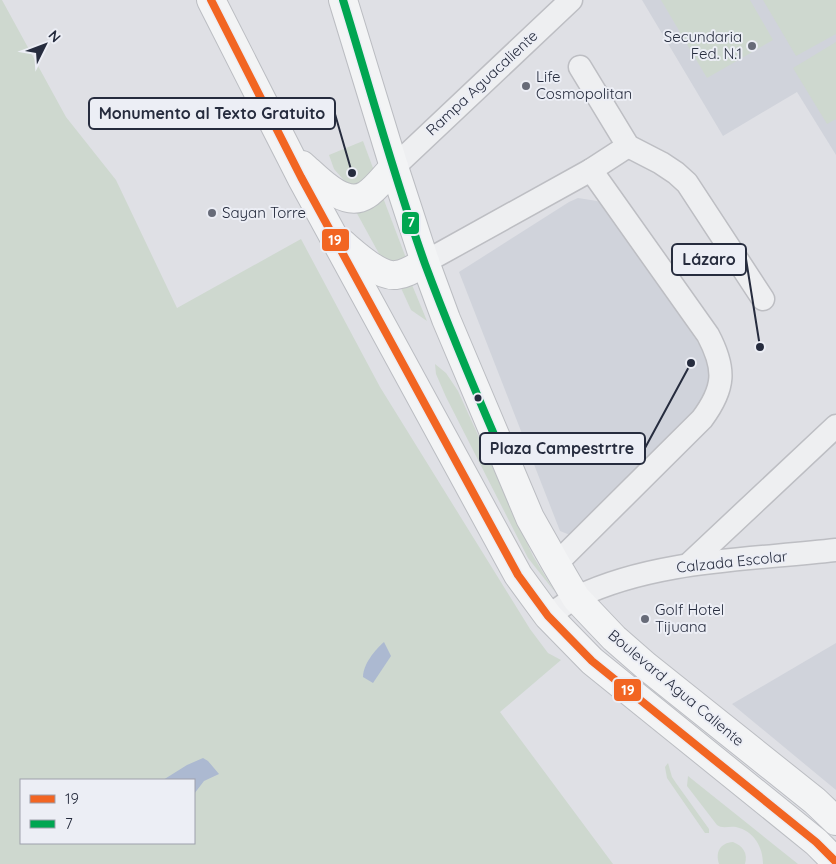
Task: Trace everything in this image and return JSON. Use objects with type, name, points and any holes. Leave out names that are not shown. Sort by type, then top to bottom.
[{"type":"main road","name":"Boulevard Agua Caliente","points":[[211,0],[332,234],[518,574],[548,616],[592,661],[816,842],[836,862]]},
{"type":"main road","name":"Boulevard Agua Caliente","points":[[343,0],[425,262],[456,344],[530,518],[576,598],[614,638],[646,666],[816,801],[836,821]]},
{"type":"main road","points":[[289,152],[323,184],[339,195],[355,199],[373,190],[394,167]]},
{"type":"main road","points":[[332,234],[356,256],[379,272],[394,276],[405,273],[425,262]]},
{"type":"street","name":"Rampa Aguacaliente","points":[[394,167],[571,0]]},
{"type":"street","points":[[580,67],[628,146],[661,163],[687,183],[762,299]]},
{"type":"street","points":[[425,262],[591,170],[628,146]]},
{"type":"street","points":[[556,564],[702,419],[717,396],[722,374],[720,362],[708,335],[591,170]]},
{"type":"street","points":[[689,564],[836,426]]},
{"type":"street","name":"Calzada Escolar","points":[[548,616],[576,598],[606,586],[689,564],[836,550]]},
{"type":"shaded area","points":[[0,0],[2,0],[66,117],[116,180],[177,308],[301,239],[380,387],[530,629],[548,653],[561,660],[500,712],[613,864],[0,864]]},
{"type":"shaded area","name":"Secundaria Fed. N.1","points":[[642,0],[836,0],[836,155],[797,92],[723,136]]},
{"type":"shaded area","points":[[661,0],[750,0],[773,40],[707,78]]},
{"type":"shaded area","points":[[763,0],[836,0],[836,34],[796,56]]},
{"type":"shaded area","points":[[836,42],[836,119],[827,124],[793,68]]},
{"type":"shaded area","points":[[363,141],[373,168],[372,177],[365,184],[349,186],[334,169],[329,155]]},
{"type":"shaded area","points":[[382,195],[406,258],[402,263],[383,261],[354,208]]},
{"type":"shaded area","points":[[578,198],[597,201],[606,206],[707,356],[716,379],[701,415],[570,535],[560,531],[459,272]]},
{"type":"shaded area","points":[[410,280],[427,321],[411,310],[401,288]]},
{"type":"shaded area","points":[[435,364],[446,373],[458,391],[533,556],[555,592],[528,558],[446,397],[436,374]]},
{"type":"shaded area","points":[[836,643],[836,790],[732,704]]},
{"type":"shaded area","points":[[668,763],[672,777],[709,829],[709,833],[705,833],[667,778],[665,767]]},
{"type":"shaded area","points":[[688,776],[798,864],[763,864],[759,846],[752,836],[748,832],[736,827],[717,825],[687,786]]},
{"type":"shaded area","points":[[733,842],[744,850],[746,856],[745,864],[719,864],[718,852],[725,844]]},
{"type":"water","points":[[384,642],[391,656],[373,683],[363,677],[365,667]]},
{"type":"water","points":[[203,758],[219,774],[204,781],[195,793],[195,779],[165,779],[187,765]]},
{"type":"transit line","name":"19","points":[[211,0],[301,177],[518,575],[548,616],[592,661],[816,842],[836,862]]},
{"type":"transit line","name":"7","points":[[343,0],[425,264],[459,352],[496,439]]},
{"type":"place","name":"Secundaria Fed. N.1","points":[[752,46]]},
{"type":"place","name":"Life Cosmopolitan","points":[[526,86]]},
{"type":"place","name":"Monumento al Texto Gratuito","points":[[352,173]]},
{"type":"place","name":"Sayan Torre","points":[[212,213]]},
{"type":"place","name":"Lázaro","points":[[760,347]]},
{"type":"place","name":"Plaza Campestrtre","points":[[691,363]]},
{"type":"place","name":"Golf Hotel Tijuana","points":[[645,619]]}]
